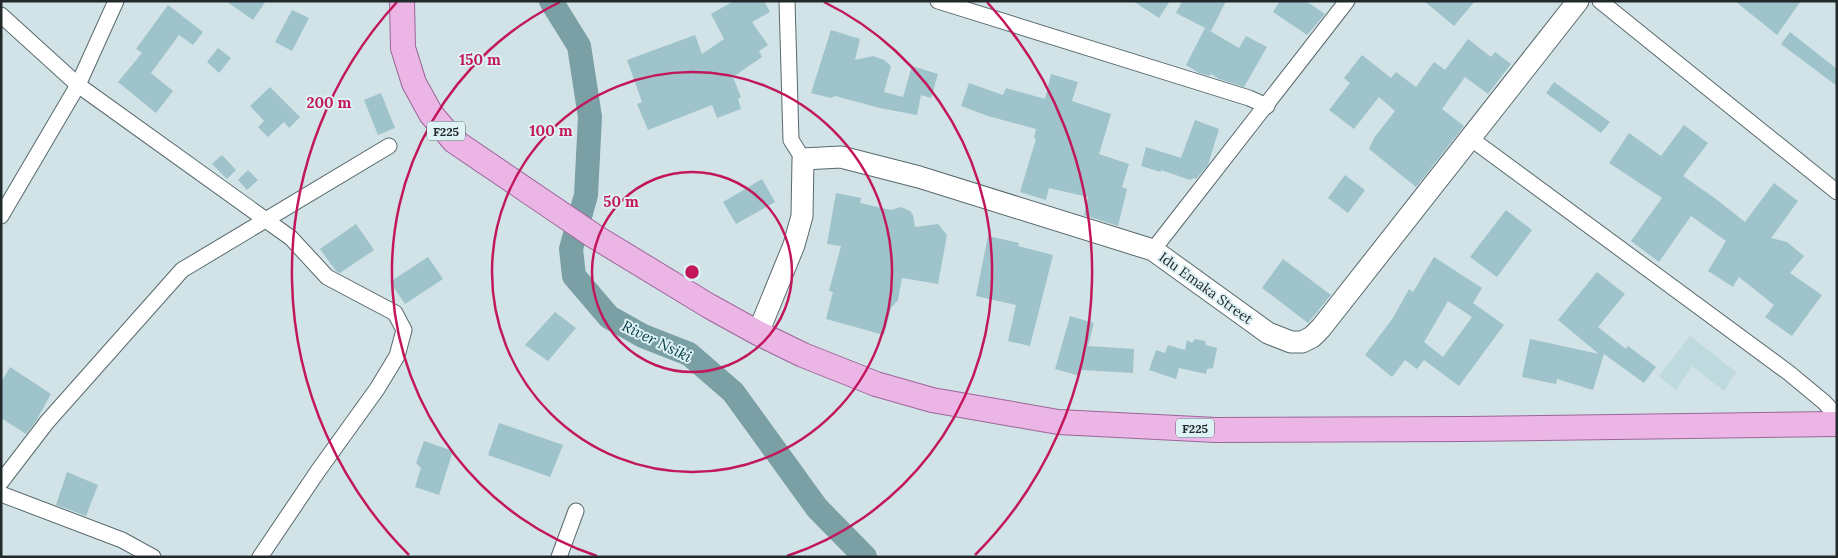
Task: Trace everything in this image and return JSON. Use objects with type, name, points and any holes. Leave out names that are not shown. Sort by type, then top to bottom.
[{"type":"main road","name":"F225","points":[[402,1],[403,48],[414,83],[431,114],[454,141],[594,236],[709,306],[803,355],[876,384],[932,400],[1058,422],[1216,430],[1837,424]]},
{"type":"street","points":[[1,216],[78,84],[116,1]]},
{"type":"street","points":[[758,333],[794,245],[802,216],[802,160],[791,140],[787,1]]},
{"type":"street","points":[[938,1],[1240,95],[1267,106]]},
{"type":"street","name":"Idu Emaka Street","points":[[802,160],[841,157],[919,177],[1153,250],[1268,333],[1291,342],[1302,342],[1312,337],[1321,328],[1578,1]]},
{"type":"street","points":[[1600,1],[1837,192]]},
{"type":"street","points":[[1153,250],[1347,2]]},
{"type":"street","points":[[1,15],[78,84],[290,238],[327,277],[395,313],[404,330],[397,356],[377,389],[318,471],[260,557]]},
{"type":"street","points":[[1470,138],[1789,373],[1824,402],[1837,416]]},
{"type":"street","points":[[1,482],[47,422],[182,270],[388,146]]},
{"type":"street","points":[[1,494],[122,540],[153,557]]},
{"type":"street","points":[[559,557],[576,511]]},
{"type":"shaded area","points":[[1690,336],[1736,372],[1724,391],[1692,366],[1676,390],[1659,376]]},
{"type":"building","points":[[226,1],[266,1],[253,20]]},
{"type":"building","points":[[734,1],[764,1],[770,12],[752,22],[768,45],[759,51],[762,57],[733,77],[741,97],[738,99],[741,109],[717,118],[712,105],[648,130],[637,104],[642,102],[627,60],[695,35],[702,54],[724,39],[711,14]]},
{"type":"building","points":[[1133,1],[1170,1],[1159,18]]},
{"type":"building","points":[[1182,1],[1226,1],[1211,31],[1176,13]]},
{"type":"building","points":[[1280,1],[1306,1],[1325,14],[1307,35],[1273,12]]},
{"type":"building","points":[[1424,1],[1475,1],[1454,26]]},
{"type":"building","points":[[1735,1],[1801,1],[1777,35]]},
{"type":"building","points":[[168,5],[203,32],[193,45],[179,35],[151,73],[173,91],[156,113],[118,82],[142,53],[136,49]]},
{"type":"building","points":[[292,10],[309,18],[292,51],[275,42]]},
{"type":"building","points":[[1205,28],[1239,48],[1246,36],[1267,47],[1244,87],[1219,79],[1211,74],[1210,76],[1199,73],[1186,65]]},
{"type":"building","points":[[831,30],[860,39],[855,60],[873,56],[884,60],[891,66],[884,92],[903,97],[912,66],[938,74],[931,98],[921,95],[917,115],[880,108],[835,96],[831,98],[811,93]]},
{"type":"building","points":[[1790,32],[1837,69],[1837,86],[1781,44]]},
{"type":"building","points":[[1468,39],[1491,57],[1495,52],[1511,64],[1488,94],[1465,77],[1442,109],[1464,126],[1416,187],[1369,149],[1374,138],[1395,111],[1379,97],[1354,129],[1329,110],[1350,83],[1344,78],[1362,55],[1391,78],[1396,72],[1416,87],[1434,62],[1445,70]]},
{"type":"building","points":[[218,48],[231,58],[219,73],[207,62]]},
{"type":"building","points":[[1051,74],[1078,82],[1072,101],[1111,114],[1099,154],[1129,164],[1122,187],[1127,189],[1118,226],[1084,215],[1088,197],[1049,188],[1046,200],[1020,192],[1036,139],[1034,138],[1036,129],[988,116],[961,106],[969,83],[1003,95],[1006,88],[1045,99]]},
{"type":"building","points":[[1554,82],[1610,122],[1601,133],[1546,93]]},
{"type":"building","points":[[270,87],[300,117],[289,128],[284,122],[268,137],[258,127],[264,121],[250,106]]},
{"type":"building","points":[[381,93],[395,128],[378,135],[364,100]]},
{"type":"building","points":[[1195,120],[1219,129],[1208,165],[1196,179],[1190,180],[1161,170],[1161,172],[1141,166],[1146,147],[1181,158]]},
{"type":"building","points":[[1684,125],[1708,143],[1683,176],[1745,222],[1774,183],[1798,201],[1771,238],[1787,242],[1804,256],[1790,273],[1822,295],[1792,336],[1765,317],[1774,305],[1739,277],[1733,287],[1708,271],[1726,241],[1691,216],[1659,262],[1631,241],[1662,198],[1609,163],[1629,133],[1661,156]]},
{"type":"building","points":[[222,155],[236,170],[227,179],[212,164]]},
{"type":"building","points":[[248,170],[258,180],[247,190],[238,180]]},
{"type":"building","points":[[1345,175],[1365,190],[1348,213],[1328,198]]},
{"type":"building","points":[[762,179],[775,202],[736,224],[723,202]]},
{"type":"building","points":[[836,193],[861,198],[860,203],[891,210],[901,207],[910,211],[913,215],[915,227],[938,224],[947,235],[938,284],[902,278],[898,300],[891,308],[884,335],[826,319],[833,292],[829,291],[841,246],[827,244]]},
{"type":"building","points":[[1506,210],[1532,230],[1497,277],[1470,257]]},
{"type":"building","points":[[356,224],[374,250],[340,273],[336,271],[320,249]]},
{"type":"building","points":[[988,236],[1019,243],[1018,246],[1053,255],[1030,346],[1008,341],[1016,305],[976,296]]},
{"type":"building","points":[[428,257],[443,279],[405,304],[390,282]]},
{"type":"building","points":[[1434,257],[1482,288],[1473,303],[1504,325],[1459,386],[1424,360],[1417,369],[1405,360],[1392,377],[1365,355],[1393,318],[1409,289],[1413,292]],"holes":[[[1448,301],[1472,317],[1443,357],[1424,342]]]},
{"type":"building","points":[[1283,259],[1331,295],[1308,323],[1262,288]]},
{"type":"building","points":[[1597,272],[1625,294],[1598,327],[1626,349],[1628,346],[1656,367],[1644,383],[1604,354],[1593,390],[1557,379],[1556,384],[1522,377],[1530,339],[1599,354],[1558,320]]},
{"type":"building","points":[[555,312],[576,328],[548,361],[525,345]]},
{"type":"building","points":[[1070,316],[1094,323],[1088,346],[1134,349],[1133,373],[1081,370],[1080,376],[1055,369]]},
{"type":"building","points":[[1195,339],[1205,341],[1206,345],[1217,348],[1213,368],[1207,369],[1206,374],[1179,368],[1176,379],[1149,370],[1156,350],[1165,353],[1168,345],[1185,350],[1187,340],[1192,343]]},
{"type":"building","points":[[10,367],[51,394],[36,421],[26,434],[1,418],[1,383]]},
{"type":"building","points":[[499,423],[563,445],[550,477],[488,455]]},
{"type":"building","points":[[424,441],[453,451],[439,495],[415,487],[421,468],[416,463]]},
{"type":"building","points":[[67,472],[98,485],[86,516],[56,505]]},
{"type":"waterway","name":"River Nsiki","points":[[551,1],[579,46],[590,117],[586,195],[571,249],[574,276],[609,317],[643,336],[689,354],[733,392],[817,508],[865,557]]}]
